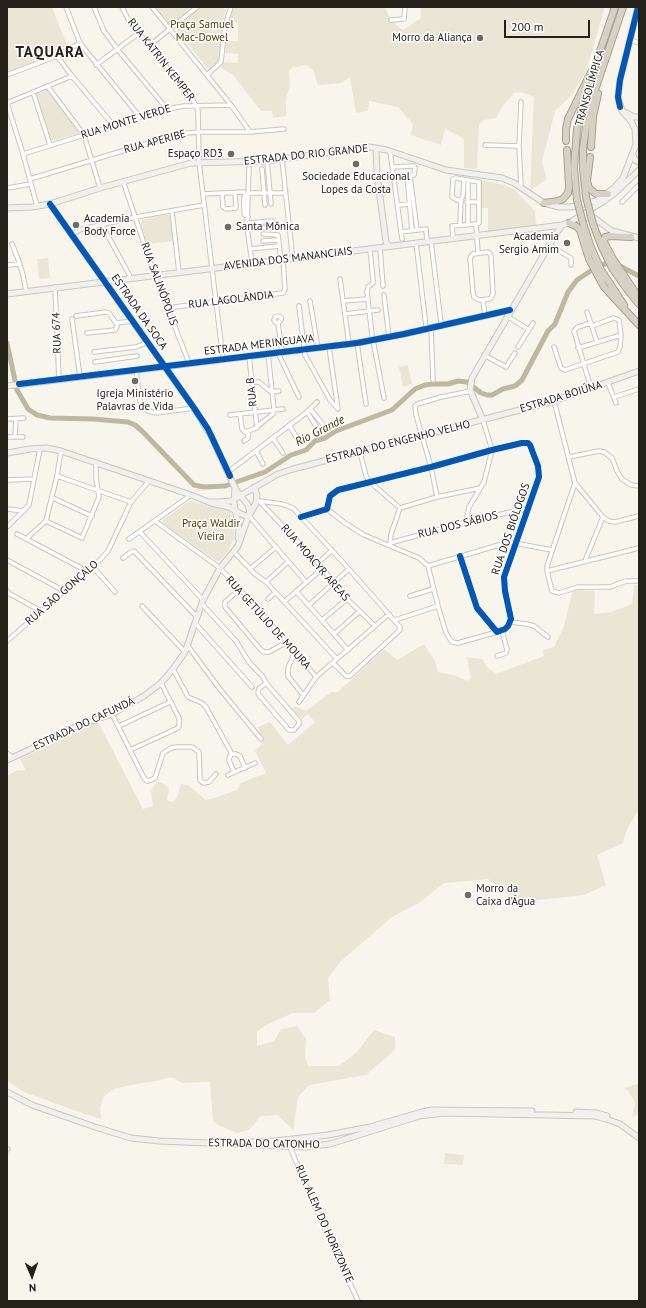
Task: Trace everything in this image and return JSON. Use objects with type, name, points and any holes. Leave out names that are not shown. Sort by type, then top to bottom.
[{"type":"highway","name":"TRANSOLÍMPICA","points":[[598,271],[596,259],[590,245],[577,200],[574,167],[577,129],[585,95],[615,7]]},
{"type":"highway","name":"TRANSOLÍMPICA","points":[[623,7],[590,105],[585,129],[583,168],[586,197],[593,224],[626,288],[639,304]]},
{"type":"highway","points":[[566,141],[568,119],[586,80],[597,62]]},
{"type":"highway","points":[[591,147],[594,109],[601,84],[602,71]]},
{"type":"highway","points":[[544,204],[558,201],[568,193],[567,150]]},
{"type":"highway","points":[[590,157],[587,181],[589,188],[596,194],[608,194]]},
{"type":"highway","points":[[570,223],[580,230],[589,259],[598,271],[609,294],[639,324]]},
{"type":"highway","points":[[610,259],[604,244],[605,237],[631,236]]},
{"type":"highway","points":[[615,268],[639,298]]},
{"type":"street","points":[[66,7],[80,43],[96,65],[140,118]]},
{"type":"street","points":[[94,7],[104,31],[118,50],[168,109]]},
{"type":"street","name":"RUA KATRIN KEMPER","points":[[122,7],[128,19],[197,106],[199,162],[223,359]]},
{"type":"street","points":[[152,7],[231,105],[250,132]]},
{"type":"street","points":[[150,45],[197,7]]},
{"type":"street","points":[[207,75],[221,62],[224,31],[231,7]]},
{"type":"street","points":[[391,20],[404,19],[405,7]]},
{"type":"street","points":[[638,7],[618,92],[620,108],[630,116],[639,117]]},
{"type":"street","points":[[96,65],[139,33]]},
{"type":"street","points":[[630,40],[639,43]]},
{"type":"street","points":[[7,75],[57,56],[80,43]]},
{"type":"street","points":[[57,56],[114,126]]},
{"type":"street","points":[[37,206],[7,103],[72,76]]},
{"type":"street","points":[[48,86],[84,135],[100,188]]},
{"type":"street","points":[[33,92],[50,145]]},
{"type":"street","points":[[519,185],[521,102]]},
{"type":"street","name":"RUA MONTE VERDE","points":[[23,154],[168,109],[184,106],[231,105]]},
{"type":"street","name":"ESTRADA DO RIO GRANDE","points":[[7,208],[50,204],[183,164],[282,159],[362,148],[376,151],[382,149],[390,151],[433,167],[464,173],[495,176],[519,185],[544,204],[559,207],[571,207],[596,201],[608,194],[623,178],[637,145],[635,129],[631,121],[620,108]]},
{"type":"street","name":"RUA APERIBE","points":[[30,179],[185,133],[250,132],[284,129]]},
{"type":"street","points":[[485,145],[520,146]]},
{"type":"street","points":[[376,151],[387,244]]},
{"type":"street","points":[[390,151],[402,239]]},
{"type":"street","points":[[633,155],[635,160],[639,162]]},
{"type":"street","points":[[282,159],[292,252]]},
{"type":"street","points":[[267,160],[271,204]]},
{"type":"street","points":[[392,167],[414,166],[415,174],[394,178]]},
{"type":"street","points":[[249,168],[247,223],[252,263]]},
{"type":"street","points":[[262,168],[265,205]]},
{"type":"street","points":[[383,286],[381,248],[387,244],[428,242],[562,226],[570,223],[604,201],[639,170]]},
{"type":"street","points":[[408,176],[412,230]]},
{"type":"street","points":[[408,176],[421,229],[428,242],[441,323]]},
{"type":"street","points":[[461,200],[457,200],[452,197],[452,182],[454,178],[479,182],[479,221],[476,224],[478,253]]},
{"type":"street","points":[[455,238],[456,224],[466,180]]},
{"type":"street","points":[[466,180],[468,224]]},
{"type":"street","points":[[622,202],[638,186],[629,180]]},
{"type":"street","name":"RUA SALINÓPOLIS","points":[[123,181],[154,276],[168,308],[188,364]]},
{"type":"street","points":[[7,188],[31,184]]},
{"type":"street","points":[[203,194],[244,192]]},
{"type":"street","points":[[222,193],[224,208],[235,209],[237,205],[235,193]]},
{"type":"street","points":[[249,194],[285,193]]},
{"type":"street","points":[[56,212],[60,201]]},
{"type":"street","points":[[467,202],[479,202]]},
{"type":"street","name":"ESTRADA DA SOCA","points":[[50,204],[210,432],[234,487],[235,499]]},
{"type":"street","points":[[398,205],[410,204]]},
{"type":"street","points":[[72,234],[82,229],[136,217],[204,205]]},
{"type":"street","points":[[172,211],[179,272]]},
{"type":"street","points":[[578,218],[594,218],[612,231],[639,238]]},
{"type":"street","points":[[247,223],[272,221],[274,227]]},
{"type":"street","points":[[456,224],[476,224]]},
{"type":"street","points":[[102,225],[131,278]]},
{"type":"street","points":[[260,228],[289,225]]},
{"type":"street","points":[[437,497],[431,467],[416,415],[416,405],[470,390],[472,378],[484,356],[549,245],[562,226]]},
{"type":"street","points":[[401,232],[421,229]]},
{"type":"street","points":[[542,229],[551,231],[554,237]]},
{"type":"street","points":[[264,234],[278,235],[282,260]]},
{"type":"street","points":[[263,241],[278,240]]},
{"type":"street","points":[[416,243],[428,327],[433,380]]},
{"type":"street","points":[[12,244],[24,275],[26,291]]},
{"type":"street","points":[[549,245],[571,258],[571,265]]},
{"type":"street","points":[[250,249],[279,246]]},
{"type":"street","name":"AVENIDA DOS MANANCIAIS","points":[[7,294],[381,248]]},
{"type":"street","points":[[370,249],[373,283],[368,287],[369,311],[384,398]]},
{"type":"street","points":[[488,252],[491,256],[493,294],[491,298],[483,300],[476,299],[473,293],[470,258],[471,254],[488,252]]},
{"type":"street","name":"RUA LAGOLÂNDIA","points":[[168,308],[284,292],[282,260]]},
{"type":"street","points":[[7,265],[20,264]]},
{"type":"street","points":[[94,283],[98,272]]},
{"type":"street","points":[[340,279],[349,344]]},
{"type":"street","points":[[113,292],[114,285],[119,280]]},
{"type":"street","name":"RUA 674","points":[[55,287],[59,380]]},
{"type":"street","points":[[384,295],[390,338]]},
{"type":"street","points":[[343,301],[368,299]]},
{"type":"street","points":[[483,300],[485,316]]},
{"type":"street","points":[[310,301],[318,348]]},
{"type":"street","points":[[299,306],[304,350],[330,400],[338,409],[329,347]]},
{"type":"street","points":[[345,314],[378,310]]},
{"type":"street","name":"ESTRADA MERINGUAVA","points":[[7,386],[357,343],[373,337],[390,338],[428,327],[510,310]]},
{"type":"street","points":[[76,316],[106,312],[109,313],[116,323],[117,327],[115,330],[87,333]]},
{"type":"street","points":[[587,312],[597,342]]},
{"type":"street","points":[[500,313],[529,330]]},
{"type":"street","points":[[554,347],[563,369],[584,364],[618,352],[621,335],[619,320],[616,318],[575,329],[574,333],[578,348],[584,364],[591,388]]},
{"type":"street","points":[[72,319],[80,377]]},
{"type":"street","points":[[116,323],[133,321]]},
{"type":"street","points":[[278,323],[280,353],[300,397]]},
{"type":"street","points":[[518,347],[533,324]]},
{"type":"street","points":[[578,348],[621,335]]},
{"type":"street","points":[[94,352],[138,346],[148,342]]},
{"type":"street","points":[[357,343],[366,404]]},
{"type":"street","points":[[115,349],[116,359]]},
{"type":"street","points":[[484,356],[505,367],[508,365],[515,353]]},
{"type":"street","points":[[240,414],[242,429],[245,432],[257,428],[272,416],[274,411],[268,354]]},
{"type":"street","points":[[95,362],[137,356]]},
{"type":"street","name":"RUA B","points":[[249,356],[254,412],[257,428]]},
{"type":"street","points":[[136,370],[140,400],[144,408],[148,411],[156,413],[194,408]]},
{"type":"street","name":"ESTRADA BOIÚNA","points":[[483,420],[554,401],[639,371]]},
{"type":"street","points":[[251,382],[259,382],[271,392],[279,391]]},
{"type":"street","points":[[608,383],[616,404]]},
{"type":"street","points":[[614,397],[639,389]]},
{"type":"street","name":"ESTRADA DO ENGENHO VELHO","points":[[208,502],[222,502],[235,499],[278,474],[293,469],[483,420],[470,390]]},
{"type":"street","points":[[330,400],[337,397]]},
{"type":"street","points":[[554,401],[570,457],[575,483],[603,517],[609,521],[615,522],[639,516]]},
{"type":"street","points":[[229,474],[317,402]]},
{"type":"street","points":[[230,415],[283,409]]},
{"type":"street","points":[[308,410],[326,428],[326,432],[323,434],[320,432],[308,410]]},
{"type":"street","points":[[7,419],[24,418]]},
{"type":"street","points":[[16,419],[16,437]]},
{"type":"street","points":[[466,522],[470,507],[485,476],[492,450],[483,420]]},
{"type":"street","points":[[289,425],[300,443]]},
{"type":"street","points":[[244,440],[248,438],[248,432]]},
{"type":"street","points":[[7,437],[23,437]]},
{"type":"street","points":[[273,438],[283,453]]},
{"type":"street","name":"RUA DOS BIÓLOGOS","points":[[327,509],[329,499],[334,492],[526,442],[530,445],[539,473],[536,488],[504,577],[504,591],[511,612],[510,622]]},
{"type":"street","name":"ESTRADA DO ENGENHO VELHO","points":[[7,453],[30,449],[61,451],[208,502],[229,507],[241,514],[249,516]]},
{"type":"street","points":[[7,528],[29,505],[40,449]]},
{"type":"street","points":[[26,539],[46,521],[58,476],[61,451]]},
{"type":"street","points":[[256,451],[263,464]]},
{"type":"street","points":[[570,457],[599,451],[604,452],[612,458],[622,479],[631,485],[639,486]]},
{"type":"street","points":[[360,452],[366,476],[370,482],[400,508]]},
{"type":"street","points":[[46,521],[82,538],[99,497],[97,490],[96,463]]},
{"type":"street","points":[[58,476],[131,502]]},
{"type":"street","points":[[7,480],[34,479]]},
{"type":"street","name":"RUA SÃO GONÇALO","points":[[7,641],[93,567],[108,551],[131,502],[149,481]]},
{"type":"street","points":[[575,483],[547,562],[547,571],[552,591],[556,593],[578,587],[610,588],[626,581],[639,581]]},
{"type":"street","points":[[222,502],[231,496],[234,487]]},
{"type":"street","name":"ESTRADA DA SOCA","points":[[234,487],[241,495]]},
{"type":"street","points":[[249,516],[258,500],[254,487]]},
{"type":"street","points":[[400,508],[437,497],[480,488]]},
{"type":"street","points":[[129,539],[191,495]]},
{"type":"street","points":[[241,495],[249,508],[249,516],[306,582]]},
{"type":"street","points":[[53,498],[92,516]]},
{"type":"street","name":"ESTRADA DO CAFUNDÁ","points":[[234,551],[239,534],[235,499]]},
{"type":"street","points":[[258,500],[294,508],[396,620],[400,627],[400,630],[350,676],[346,676],[333,663]]},
{"type":"street","name":"RUA MOACYR AREAS","points":[[258,500],[318,563],[346,599],[375,626]]},
{"type":"street","points":[[390,544],[391,534],[400,508]]},
{"type":"street","name":"RUA DOS SÁBIOS","points":[[390,544],[466,522],[529,508]]},
{"type":"street","points":[[7,509],[24,511]]},
{"type":"street","points":[[301,517],[327,509],[364,535],[390,544],[419,558],[428,566],[446,633],[452,642],[458,643],[497,632],[508,626],[510,622],[534,626],[548,637]]},
{"type":"street","name":"ESTRADA DO CAFUNDÁ","points":[[7,760],[66,730],[112,714],[144,696],[161,683],[174,669],[185,652],[202,602],[220,568],[240,541],[244,525],[249,516]]},
{"type":"street","points":[[585,562],[603,517]]},
{"type":"street","name":"RUA GETÚLIO DE MOURA","points":[[155,521],[220,568],[287,642],[316,677]]},
{"type":"street","points":[[140,532],[236,641],[245,656],[299,722],[294,730],[289,730],[259,695],[258,689],[266,683]]},
{"type":"street","points":[[17,534],[80,568]]},
{"type":"street","points":[[428,566],[507,543],[517,543],[552,550]]},
{"type":"street","points":[[250,569],[276,547]]},
{"type":"street","points":[[547,571],[639,548]]},
{"type":"street","points":[[318,563],[332,550]]},
{"type":"street","points":[[123,558],[134,551],[197,617]]},
{"type":"street","points":[[234,551],[250,569],[266,582],[337,659]]},
{"type":"street","points":[[460,556],[477,608],[497,632]]},
{"type":"street","points":[[7,560],[64,591]]},
{"type":"street","points":[[266,582],[288,562]]},
{"type":"street","points":[[93,567],[115,592]]},
{"type":"street","points":[[284,602],[322,568]]},
{"type":"street","points":[[309,605],[350,569]]},
{"type":"street","points":[[410,596],[433,588]]},
{"type":"street","points":[[240,589],[225,602],[225,607],[261,650],[267,652],[287,642]]},
{"type":"street","points":[[7,591],[41,611]]},
{"type":"street","points":[[296,591],[348,650]]},
{"type":"street","points":[[268,599],[275,593]]},
{"type":"street","points":[[322,620],[346,599]]},
{"type":"street","points":[[142,606],[185,652]]},
{"type":"street","points":[[396,620],[438,606]]},
{"type":"street","points":[[334,634],[359,612]]},
{"type":"street","points":[[299,702],[316,677],[389,614]]},
{"type":"street","points":[[195,623],[252,687]]},
{"type":"street","points":[[497,656],[506,653],[507,650],[502,630]]},
{"type":"street","points":[[188,646],[217,685],[261,739]]},
{"type":"street","points":[[295,652],[288,668],[288,676],[303,695]]},
{"type":"street","points":[[174,669],[188,697],[206,706],[232,754]]},
{"type":"street","points":[[130,750],[178,728],[179,726],[179,718],[161,683]]},
{"type":"street","points":[[119,726],[170,702]]},
{"type":"street","points":[[112,714],[144,778],[147,781],[155,778],[163,753],[176,747],[192,747],[199,752],[200,780],[202,782],[209,782],[216,774]]},
{"type":"street","points":[[7,753],[13,758]]},
{"type":"street","points":[[232,754],[240,756],[245,768]]},
{"type":"street","points":[[232,754],[229,760],[234,772]]},
{"type":"street","points":[[228,775],[255,763]]},
{"type":"street","name":"ESTRADA DO CATONHO","points":[[7,1090],[35,1102],[112,1129],[133,1135],[158,1138],[267,1142],[328,1135],[370,1127],[422,1112],[446,1110],[597,1113],[622,1122],[639,1134]]},
{"type":"street","name":"ESTRADA DO CATONHO","points":[[7,1090],[32,1105],[95,1127],[131,1138],[159,1141],[306,1147],[330,1144],[419,1116],[444,1113],[595,1116],[620,1124],[639,1138]]},
{"type":"street","points":[[328,1135],[332,1136],[334,1139],[330,1144]]},
{"type":"street","points":[[304,1138],[300,1141],[300,1144],[306,1147]]},
{"type":"street","name":"RUA ALEM DO HORIZONTE","points":[[290,1147],[316,1209],[358,1301]]},
{"type":"green space","points":[[7,7],[52,7],[68,48],[7,73]]},
{"type":"green space","points":[[156,7],[191,7],[171,26]]},
{"type":"green space","name":"Praça Samuel Mac-Dowel","points":[[199,7],[221,7],[226,10],[222,24],[220,61],[210,70],[176,29]]},
{"type":"green space","points":[[233,7],[385,7],[390,19],[403,30],[421,18],[421,7],[605,7],[586,72],[572,95],[555,111],[542,162],[547,179],[530,191],[534,97],[521,92],[514,93],[502,107],[496,118],[484,120],[479,125],[477,169],[464,168],[464,139],[445,129],[441,145],[411,135],[413,124],[398,107],[369,101],[368,111],[356,113],[350,78],[342,83],[318,85],[313,70],[306,65],[294,67],[289,71],[290,86],[286,99],[286,116],[273,118],[272,111],[261,111],[233,75],[220,67],[224,62],[238,63],[238,54],[225,53],[225,41],[238,41],[238,23],[228,20]]},
{"type":"green space","points":[[49,89],[79,131],[78,134],[51,141],[36,95],[37,93]]},
{"type":"green space","points":[[481,180],[505,185],[515,190],[535,211],[536,228],[488,232],[488,208],[481,208]]},
{"type":"green space","points":[[167,214],[170,217],[173,241],[147,244],[141,224],[142,220]]},
{"type":"green space","points":[[48,258],[50,278],[39,279],[37,259]]},
{"type":"green space","points":[[408,365],[412,384],[403,387],[399,367]]},
{"type":"green space","name":"Praça Waldir Vieira","points":[[191,501],[215,508],[226,509],[231,512],[234,538],[228,551],[220,561],[215,560],[163,523],[163,520]]},
{"type":"green space","points":[[634,585],[639,586],[639,809],[627,829],[623,843],[597,855],[606,885],[584,895],[519,902],[488,879],[444,883],[419,903],[392,917],[340,962],[328,978],[330,1000],[314,1013],[293,1013],[266,1025],[257,1032],[257,1046],[274,1041],[281,1029],[297,1026],[306,1039],[305,1056],[308,1066],[339,1066],[356,1053],[374,1030],[395,1037],[395,1050],[366,1075],[309,1085],[298,1097],[293,1130],[278,1115],[261,1116],[249,1130],[237,1133],[220,1126],[213,1121],[210,1082],[182,1083],[174,1078],[167,1078],[114,1089],[104,1096],[100,1108],[101,1119],[24,1092],[7,1081],[7,776],[18,770],[23,771],[25,769],[20,759],[98,722],[143,809],[153,806],[151,792],[154,785],[159,782],[166,785],[169,789],[167,800],[173,802],[177,797],[181,784],[188,785],[206,800],[214,798],[237,790],[241,783],[266,773],[255,751],[263,743],[258,727],[270,722],[288,745],[315,722],[308,714],[302,719],[291,708],[296,707],[306,711],[331,692],[338,692],[384,649],[397,660],[424,644],[435,661],[438,672],[454,675],[467,681],[471,678],[467,657],[482,659],[488,668],[496,674],[544,656],[543,650],[554,647],[564,626],[573,590],[595,591],[594,614],[612,612],[632,604]]},
{"type":"green space","points":[[637,1084],[639,1085],[639,1114],[632,1117],[635,1102],[628,1091],[624,1088]]},
{"type":"green space","points":[[445,1153],[464,1155],[463,1165],[444,1164]]},
{"type":"waterway","name":"Rio Grande","points":[[7,343],[17,390],[28,409],[37,415],[50,418],[93,419],[128,422],[135,425],[142,431],[194,485],[204,487],[225,486],[265,472],[291,455],[306,450],[315,441],[325,438],[336,431],[392,410],[415,389],[425,385],[448,384],[458,381],[467,382],[481,393],[487,395],[492,395],[503,389],[515,386],[522,380],[548,331],[555,324],[568,292],[577,280],[598,266],[608,263],[618,265],[639,276]]},
{"type":"cycle path","points":[[620,107],[618,97],[620,80],[638,7]]},
{"type":"cycle path","points":[[50,204],[208,429],[230,476]]},
{"type":"cycle path","points":[[19,384],[357,343],[510,310]]},
{"type":"cycle path","points":[[301,517],[327,509],[330,496],[338,490],[492,450],[528,443],[538,466],[539,477],[504,577],[505,591],[511,619],[505,629],[497,632],[477,608],[460,556]]},
{"type":"place","name":"Morro da Aliança","points":[[480,38]]},
{"type":"place","name":"Espaço RD3","points":[[231,154]]},
{"type":"place","name":"Sociedade Educacional Lopes da Costa","points":[[356,164]]},
{"type":"place","name":"Academia Body Force","points":[[76,225]]},
{"type":"place","name":"Santa Mônica","points":[[228,227]]},
{"type":"place","name":"Academia Sergio Amim","points":[[567,243]]},
{"type":"place","name":"Igreja Ministério Palavras de Vida","points":[[135,381]]},
{"type":"place","name":"Morro da Caixa d'Água","points":[[468,895]]},
{"type":"district","name":"TAQUARA","points":[[50,53]]}]
